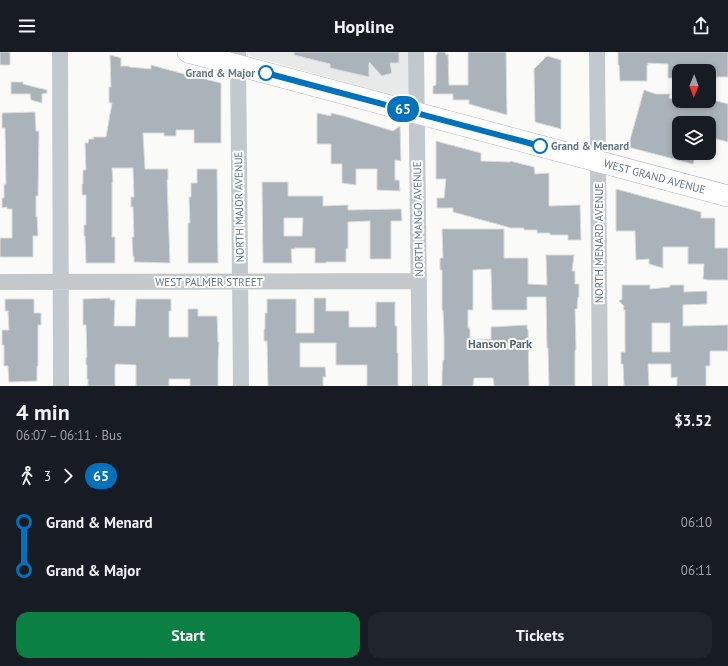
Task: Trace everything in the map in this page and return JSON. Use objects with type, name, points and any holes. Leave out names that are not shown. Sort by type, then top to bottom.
[{"type":"main road","name":"WEST GRAND AVENUE","points":[[188,52],[238,59],[417,113],[728,196]]},
{"type":"street","points":[[60,52],[61,386]]},
{"type":"street","name":"NORTH MANGO AVENUE","points":[[416,52],[420,386]]},
{"type":"street","name":"NORTH MENARD AVENUE","points":[[597,52],[600,386]]},
{"type":"street","name":"NORTH MAJOR AVENUE","points":[[238,59],[241,386]]},
{"type":"street","name":"WEST PALMER STREET","points":[[0,282],[419,281]]},
{"type":"shaded area","points":[[234,52],[409,52],[409,100],[243,54]]},
{"type":"building","points":[[0,52],[10,52],[10,65],[0,65]]},
{"type":"building","points":[[294,52],[399,52],[399,63],[390,63],[392,73],[382,76],[369,62],[369,77],[330,68],[330,64],[294,55]]},
{"type":"building","points":[[437,52],[445,52],[446,55],[448,54],[449,85],[468,85],[468,52],[506,52],[507,115],[469,104],[469,100],[453,100],[453,94],[433,94],[433,86],[436,85]]},
{"type":"building","points":[[618,52],[728,52],[728,77],[716,77],[716,64],[672,64],[672,78],[668,78],[668,64],[648,63],[647,81],[620,81]]},
{"type":"building","points":[[110,55],[121,58],[121,66],[151,69],[151,65],[184,74],[186,77],[197,77],[221,83],[221,143],[194,143],[194,130],[176,130],[176,136],[164,136],[164,133],[143,133],[145,169],[168,169],[167,180],[170,263],[134,262],[132,237],[134,237],[133,207],[131,207],[131,197],[134,197],[133,168],[112,168],[112,237],[115,237],[115,263],[86,263],[84,225],[86,225],[86,195],[82,195],[83,170],[86,170],[85,143],[88,143],[89,139],[94,139],[93,137],[106,137],[112,103],[109,103],[109,87],[111,87]]},
{"type":"building","points":[[547,56],[561,60],[561,129],[535,122],[534,69]]},
{"type":"building","points":[[11,82],[23,82],[23,84],[47,90],[47,93],[42,94],[42,103],[31,100],[30,94],[11,94]]},
{"type":"building","points":[[644,90],[656,94],[670,94],[669,98],[672,99],[672,108],[716,108],[716,101],[728,104],[728,142],[716,139],[716,116],[672,116],[672,159],[628,147]]},
{"type":"building","points":[[35,112],[36,131],[39,131],[38,196],[36,196],[38,236],[33,236],[33,257],[0,257],[0,238],[12,238],[12,209],[7,209],[7,207],[2,208],[4,184],[6,184],[5,128],[2,128],[2,113]]},
{"type":"building","points":[[317,113],[331,116],[331,113],[344,116],[393,131],[400,126],[401,161],[395,160],[395,180],[399,180],[400,191],[377,190],[377,169],[356,169],[356,185],[342,183],[342,164],[331,164],[331,144],[317,144]]},
{"type":"building","points":[[436,141],[481,153],[481,161],[510,161],[534,167],[535,174],[549,173],[549,206],[580,205],[581,240],[568,240],[568,235],[550,235],[550,233],[537,233],[537,230],[511,228],[453,212],[453,208],[437,208],[437,198],[444,198],[446,179],[436,179]]},
{"type":"building","points":[[678,160],[694,160],[693,164]]},
{"type":"building","points":[[197,169],[217,169],[218,263],[188,263],[188,223],[190,223],[189,197],[191,197],[191,183],[197,183]]},
{"type":"building","points":[[262,182],[288,182],[288,196],[323,196],[323,206],[348,205],[348,210],[401,209],[402,221],[391,221],[391,259],[370,259],[370,221],[348,222],[348,248],[346,249],[346,262],[315,263],[315,248],[295,248],[291,249],[292,263],[263,263]],"holes":[[[284,218],[303,218],[302,236],[284,236]]]},
{"type":"building","points":[[616,189],[701,212],[701,218],[715,218],[715,248],[728,248],[728,280],[703,279],[704,264],[688,264],[688,247],[663,247],[663,268],[649,264],[649,259],[636,260],[635,231],[616,231]]},
{"type":"building","points":[[442,229],[504,229],[504,258],[528,258],[528,284],[547,285],[546,255],[574,255],[572,271],[575,271],[575,284],[579,284],[579,297],[577,309],[575,309],[575,386],[549,386],[546,297],[527,297],[527,310],[492,310],[491,269],[473,270],[473,310],[468,310],[468,328],[470,328],[470,339],[491,339],[491,327],[527,325],[529,386],[494,386],[493,378],[474,378],[473,386],[442,386],[444,337],[442,270],[440,270],[440,258],[443,258]]},
{"type":"building","points":[[622,285],[650,285],[650,289],[670,287],[670,285],[684,285],[684,292],[707,291],[707,304],[683,305],[683,326],[728,325],[728,351],[710,351],[710,366],[706,366],[706,386],[677,386],[677,377],[671,378],[671,364],[648,364],[649,386],[624,386],[621,352],[625,352],[625,310],[623,310],[624,306],[619,301],[622,299]],"holes":[[[652,323],[670,323],[670,352],[652,352]]]},
{"type":"building","points":[[110,298],[110,300],[115,300],[114,326],[135,326],[136,299],[171,299],[171,311],[169,311],[169,337],[188,337],[188,309],[198,309],[198,316],[217,316],[219,342],[218,386],[190,386],[190,379],[169,379],[169,386],[136,386],[136,365],[116,364],[115,386],[88,386],[86,364],[86,325],[83,325],[83,299]]},
{"type":"building","points":[[314,298],[326,298],[326,311],[349,311],[349,327],[376,327],[376,302],[395,302],[395,326],[397,326],[397,353],[398,352],[398,386],[367,386],[367,365],[336,365],[336,343],[300,343],[300,367],[325,367],[326,377],[323,377],[323,386],[268,386],[267,341],[264,341],[267,299],[296,299],[296,333],[314,333]]},
{"type":"building","points":[[5,299],[34,299],[34,313],[41,313],[41,325],[38,325],[37,381],[9,382],[8,366],[4,366],[4,345],[2,345],[2,330],[9,330],[8,311],[5,311]]},
{"type":"bus line","name":"65","points":[[266,73],[540,146]]},
{"type":"place","name":"Grand & Major","points":[[266,73]]},
{"type":"place","name":"Grand & Menard","points":[[540,146]]},
{"type":"district","name":"Hanson Park","points":[[500,343]]}]
